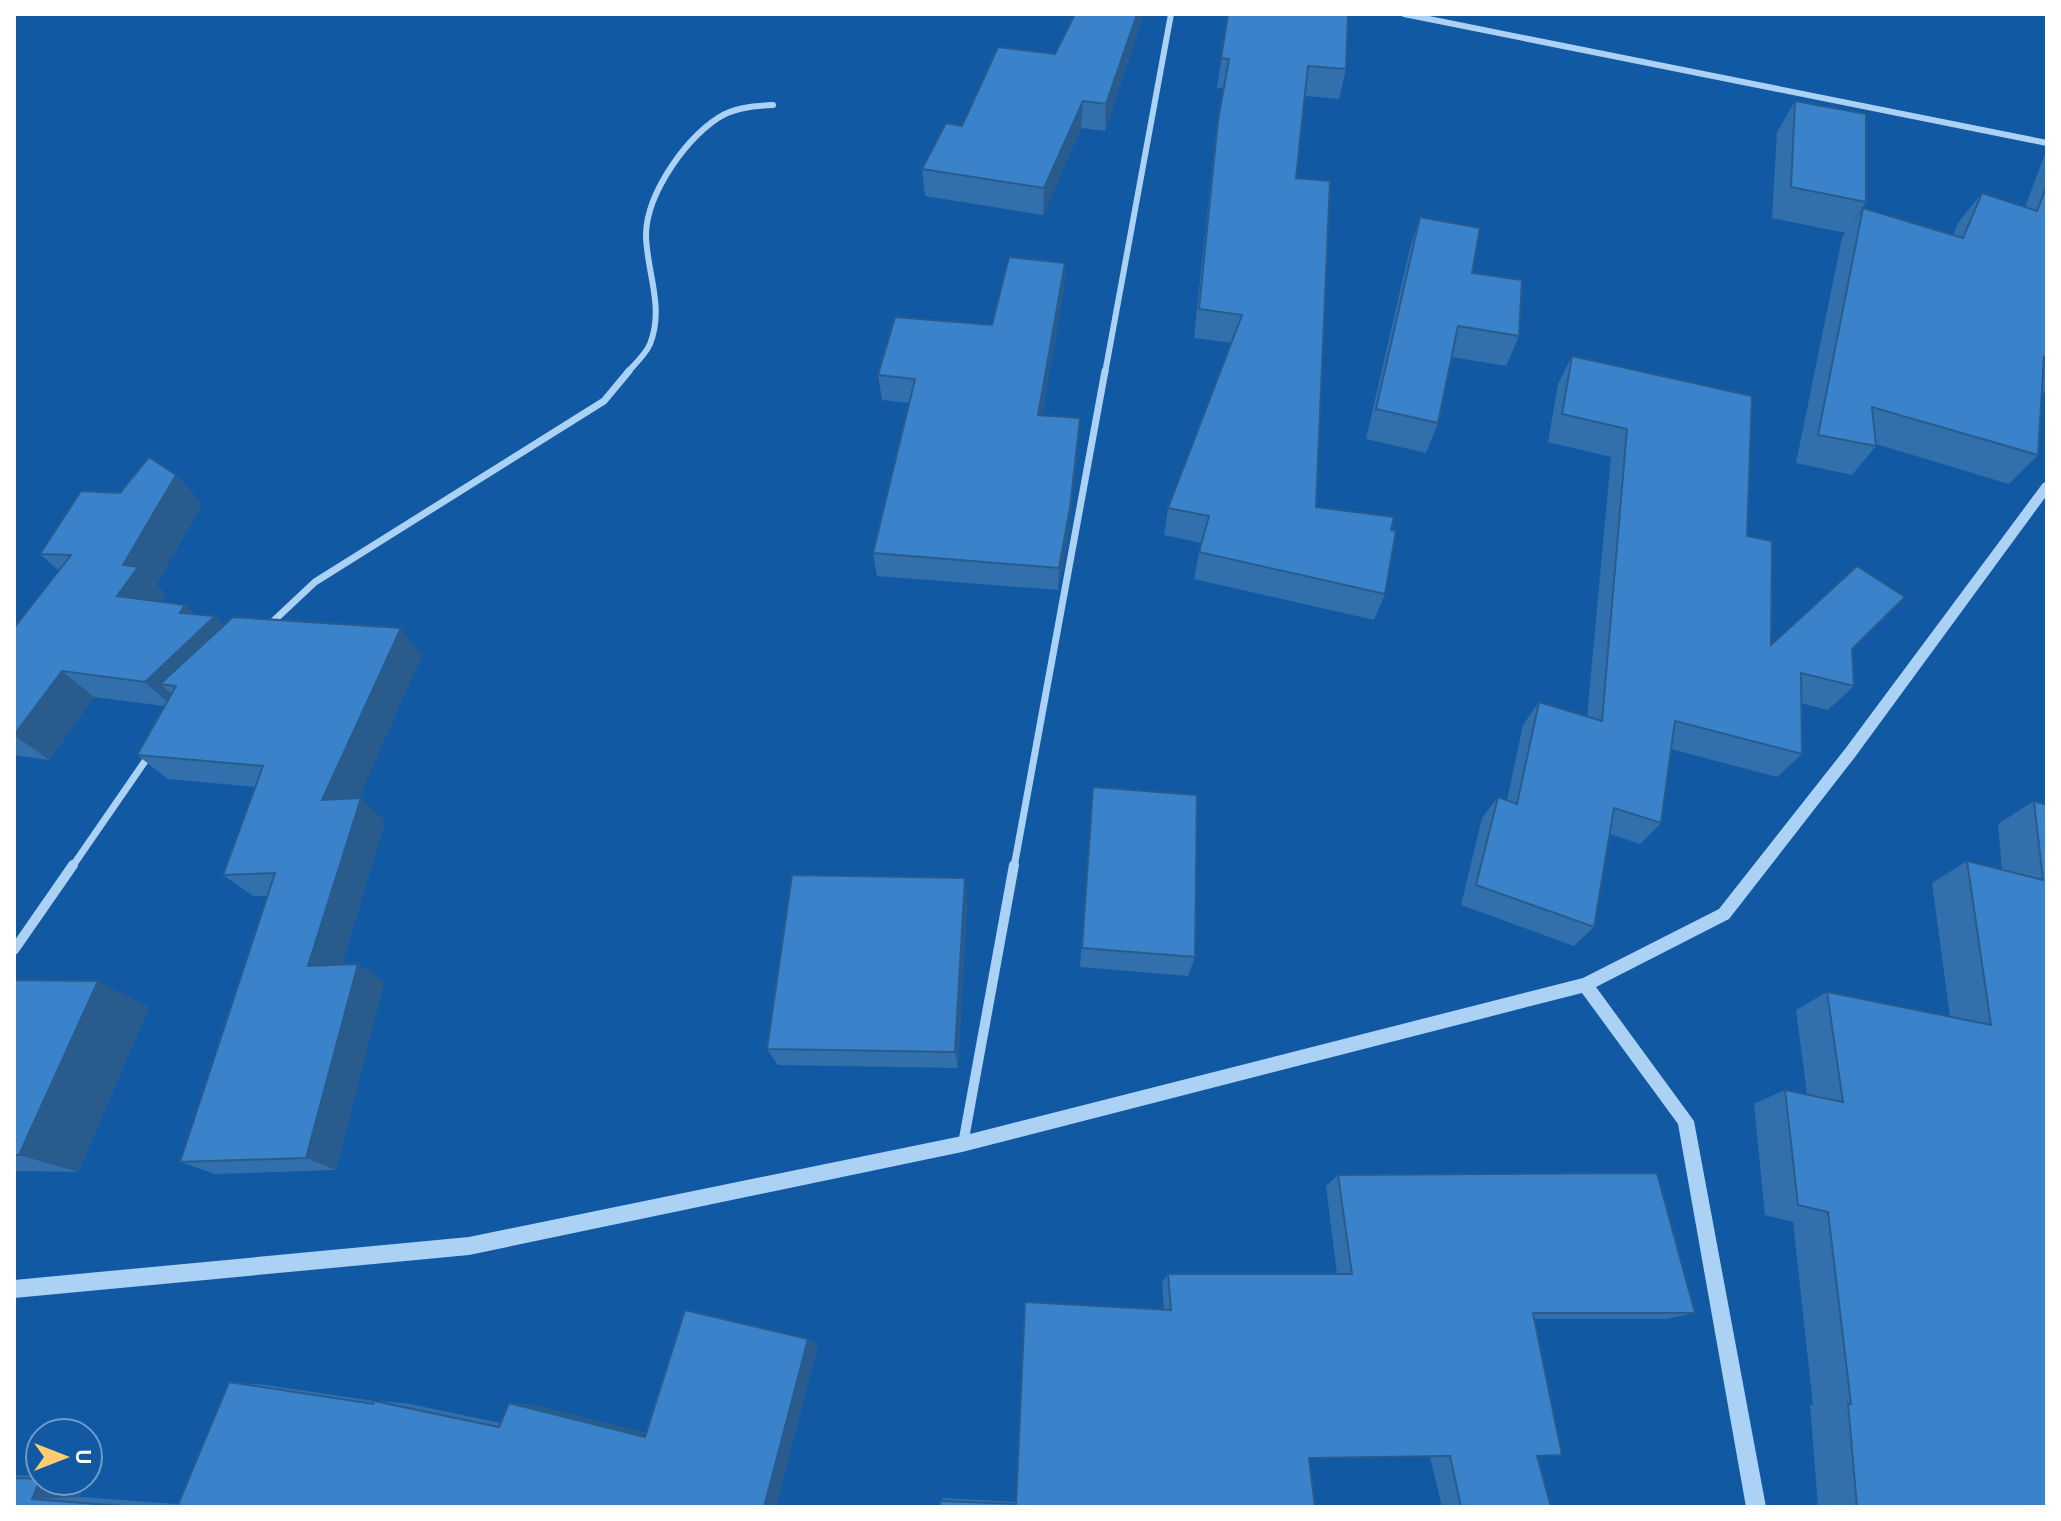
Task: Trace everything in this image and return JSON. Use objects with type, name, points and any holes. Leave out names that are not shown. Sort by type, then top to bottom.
[{"type":"street","points":[[962,1144],[1171,14]]},
{"type":"street","points":[[1404,14],[2047,143]]},
{"type":"street","points":[[260,634],[315,582],[604,401],[650,345],[657,297],[646,235],[650,206],[683,148],[723,115],[748,106],[773,105]]},
{"type":"street","points":[[14,1289],[469,1246],[962,1144],[1585,985],[1724,914],[1850,753],[2047,486]]},
{"type":"street","points":[[14,950],[156,745]]},
{"type":"street","points":[[1585,985],[1686,1121],[1756,1507]]},
{"type":"building","points":[[1075,14],[1137,14],[1106,104],[1083,101],[1044,188],[922,169],[946,123],[962,126],[998,47],[1055,54]]},
{"type":"building","points":[[1228,14],[1348,14],[1346,69],[1308,66],[1296,178],[1330,181],[1316,507],[1394,517],[1391,530],[1396,531],[1385,594],[1199,552],[1209,516],[1168,508],[1242,315],[1199,309],[1218,120],[1229,59],[1221,58]]},
{"type":"building","points":[[1795,101],[1866,114],[1866,202],[1791,187]]},
{"type":"building","points":[[2047,185],[2047,358],[2044,357],[2038,455],[1872,407],[1876,446],[1818,435],[1863,208],[1963,238],[1982,193],[2037,211]]},
{"type":"building","points":[[1420,217],[1480,228],[1472,273],[1522,280],[1519,336],[1458,326],[1438,423],[1376,409]]},
{"type":"building","points":[[1009,257],[1065,263],[1038,415],[1080,418],[1070,508],[1059,568],[873,553],[915,379],[878,375],[895,317],[992,325]]},
{"type":"building","points":[[1572,356],[1752,396],[1747,536],[1772,541],[1771,645],[1857,566],[1905,597],[1852,649],[1854,686],[1801,673],[1802,754],[1675,721],[1661,823],[1614,808],[1594,927],[1476,885],[1498,797],[1517,804],[1539,702],[1602,721],[1627,429],[1562,414]]},
{"type":"building","points":[[149,457],[176,475],[123,565],[138,567],[117,596],[185,605],[180,613],[215,616],[145,682],[62,671],[14,735],[14,628],[71,555],[40,554],[81,491],[120,493]]},
{"type":"building","points":[[233,617],[401,628],[322,800],[361,798],[308,966],[358,964],[306,1158],[180,1162],[275,873],[223,875],[263,766],[137,755],[176,686],[160,684]]},
{"type":"building","points":[[1093,787],[1197,795],[1195,957],[1082,948]]},
{"type":"building","points":[[2034,801],[2047,805],[2047,1507],[1857,1507],[1848,1403],[1851,1404],[1828,1212],[1798,1205],[1785,1090],[1843,1102],[1827,992],[1991,1025],[1967,861],[2043,880]]},
{"type":"building","points":[[792,875],[965,878],[955,1052],[767,1049]]},
{"type":"building","points":[[14,980],[98,981],[19,1155],[14,1155]]},
{"type":"building","points":[[1657,1173],[1695,1313],[1533,1313],[1562,1455],[1537,1456],[1551,1507],[1461,1507],[1450,1456],[1309,1458],[1315,1507],[940,1507],[940,1501],[1016,1504],[1025,1302],[1171,1310],[1168,1274],[1352,1274],[1338,1175]]},
{"type":"building","points":[[685,1310],[808,1339],[764,1507],[177,1507],[229,1382],[373,1404],[374,1401],[499,1427],[509,1403],[645,1437]]},
{"type":"building","points":[[14,1478],[24,1478],[24,1497],[32,1499],[135,1507],[14,1507]]}]
